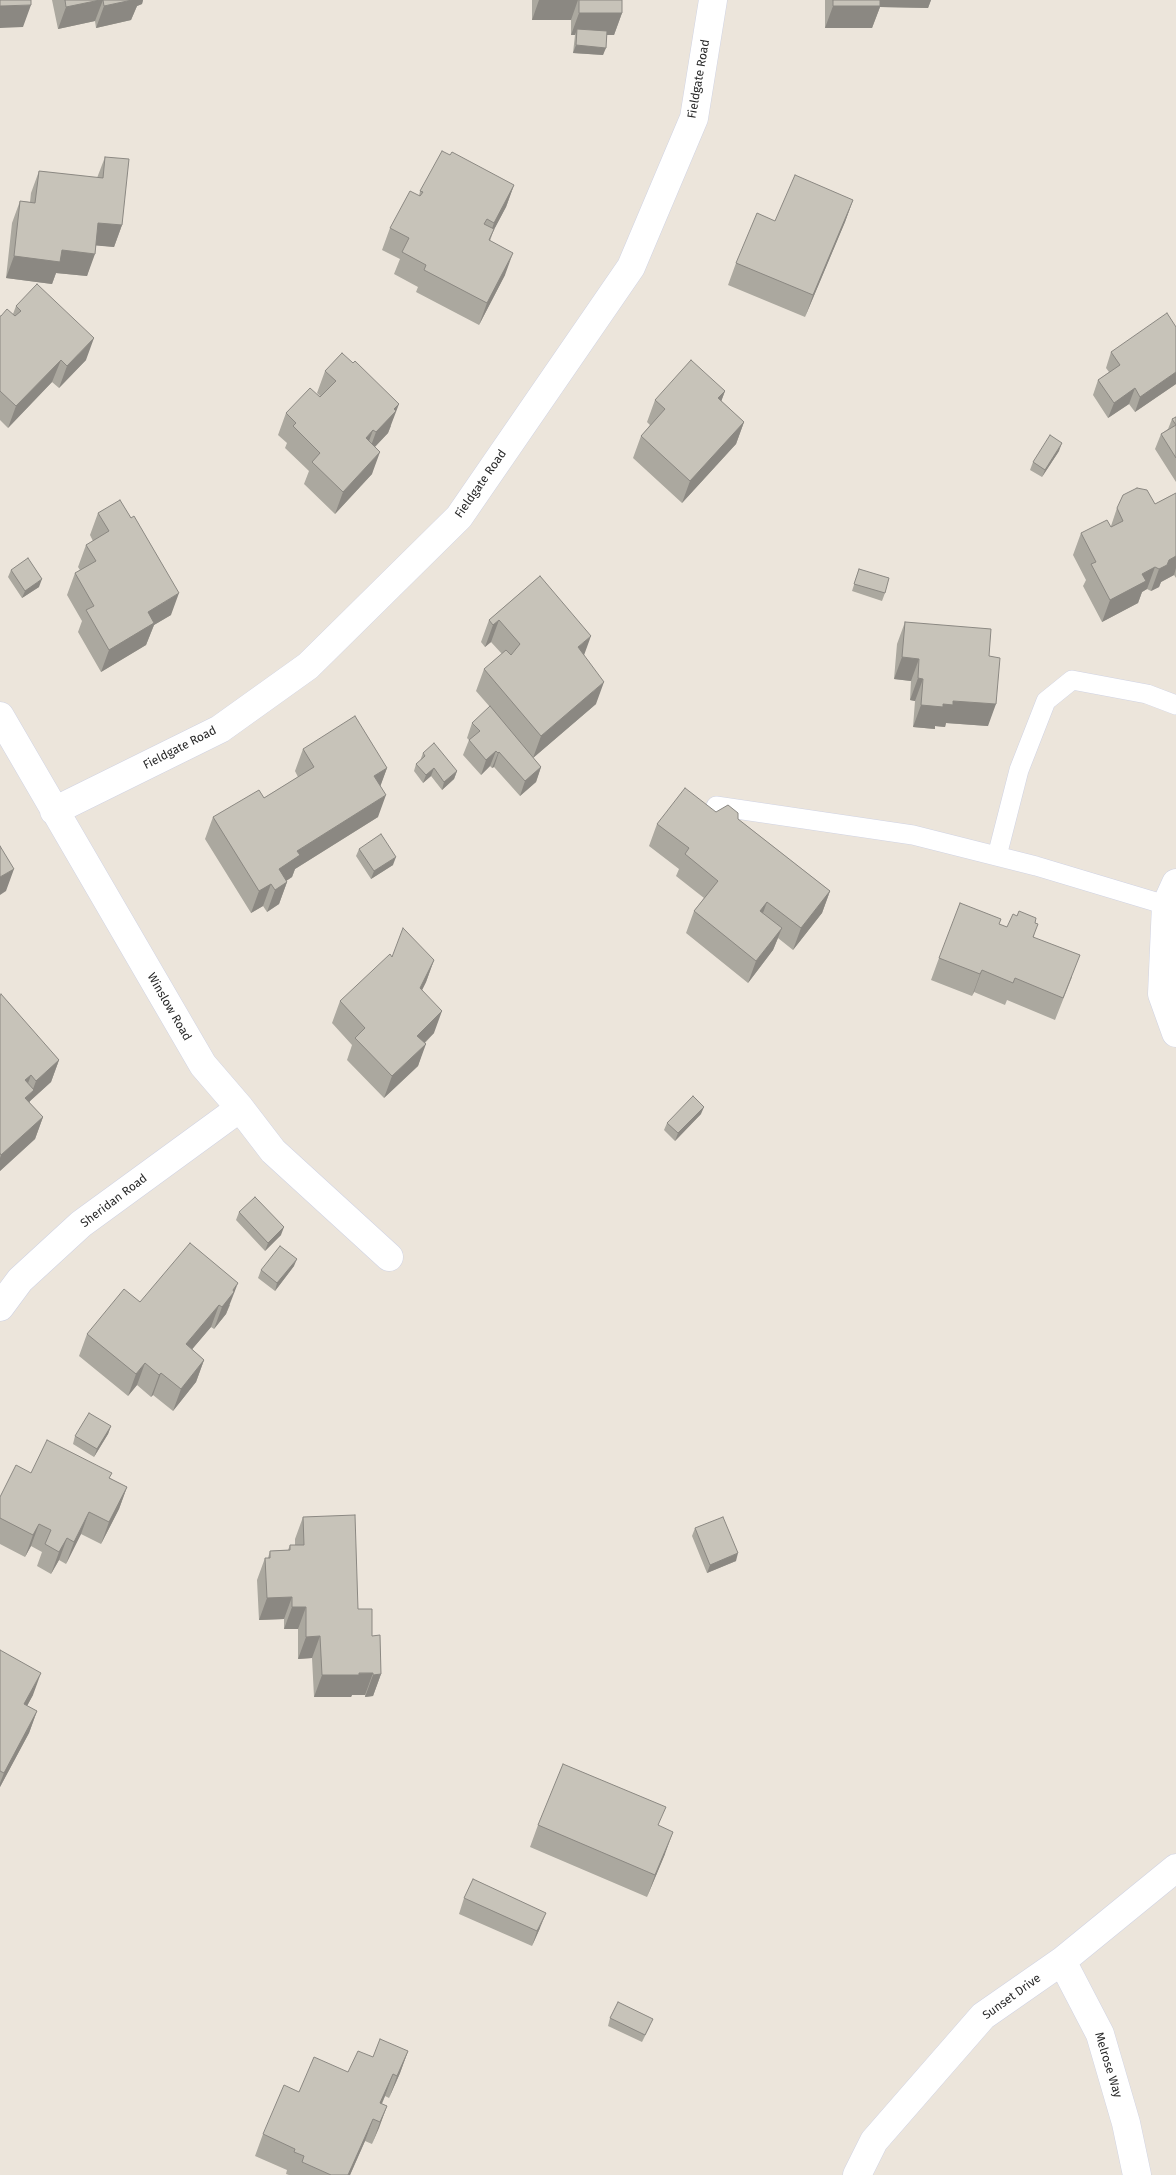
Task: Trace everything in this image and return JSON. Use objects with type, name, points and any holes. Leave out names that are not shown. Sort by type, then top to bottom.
[{"type":"street","name":"Fieldgate Road","points":[[54,811],[220,729],[308,666],[459,517],[631,267],[694,118],[712,0]]},
{"type":"street","name":"Winslow Road","points":[[0,716],[203,1065],[240,1108],[273,1151],[389,1257]]},
{"type":"street","points":[[1171,894],[1162,994],[1176,1033]]},
{"type":"street","name":"Sheridan Road","points":[[0,1307],[20,1280],[81,1224],[240,1108]]},
{"type":"street","name":"Sunset Drive","points":[[857,2175],[874,2141],[983,2016],[1062,1961],[1173,1874]]},
{"type":"street","name":"Melrose Way","points":[[1062,1961],[1100,2034],[1126,2123],[1137,2175]]},
{"type":"lane","points":[[997,856],[1019,770],[1046,700],[1072,680],[1147,694],[1176,705]]},
{"type":"lane","points":[[716,806],[913,835],[997,856],[1171,894]]},
{"type":"building","points":[[0,0],[31,0],[31,5],[0,6]]},
{"type":"building","points":[[65,0],[100,0],[66,7]]},
{"type":"building","points":[[103,0],[132,0],[104,6]]},
{"type":"building","points":[[579,0],[622,0],[622,13],[579,13]]},
{"type":"building","points":[[833,0],[880,0],[880,6],[833,6]]},
{"type":"building","points":[[577,29],[607,31],[606,48],[576,45]]},
{"type":"building","points":[[442,151],[450,155],[452,152],[514,185],[494,223],[487,219],[484,224],[494,229],[489,240],[513,253],[487,303],[424,270],[426,265],[402,252],[409,238],[390,228],[410,191],[420,196],[423,192],[420,191]]},
{"type":"building","points":[[105,157],[129,159],[122,225],[98,223],[95,254],[62,250],[60,262],[14,256],[20,201],[35,203],[39,171],[103,178]]},
{"type":"building","points":[[795,175],[853,200],[813,295],[736,263],[757,213],[775,221]]},
{"type":"building","points":[[37,284],[94,338],[67,366],[61,360],[16,406],[0,391],[0,316],[7,309],[15,316],[21,311],[16,306]]},
{"type":"building","points":[[1167,313],[1176,327],[1176,372],[1140,397],[1135,388],[1114,403],[1098,380],[1120,365],[1111,352]]},
{"type":"building","points":[[342,353],[353,363],[355,361],[399,404],[394,409],[396,411],[376,432],[373,430],[366,438],[380,452],[343,492],[312,462],[320,453],[293,426],[296,423],[286,413],[310,388],[320,397],[336,381],[325,371]]},
{"type":"building","points":[[691,360],[725,391],[718,398],[744,422],[690,481],[641,436],[665,409],[655,400]]},
{"type":"building","points":[[1176,417],[1176,425],[1172,419]]},
{"type":"building","points":[[1176,425],[1176,458],[1161,434]]},
{"type":"building","points":[[1050,435],[1062,443],[1045,470],[1033,462]]},
{"type":"building","points":[[1137,488],[1147,490],[1155,504],[1176,493],[1176,556],[1169,560],[1167,565],[1159,569],[1155,567],[1142,574],[1146,581],[1110,600],[1091,564],[1096,562],[1081,533],[1107,520],[1111,527],[1123,521],[1117,508],[1123,495]]},
{"type":"building","points":[[120,500],[131,518],[134,516],[179,593],[148,612],[154,623],[109,650],[86,610],[94,606],[75,573],[96,561],[86,545],[109,531],[98,513]]},
{"type":"building","points":[[28,558],[42,579],[25,591],[11,570]]},
{"type":"building","points":[[859,569],[889,578],[885,593],[854,584]]},
{"type":"building","points":[[540,576],[591,636],[578,647],[604,682],[541,736],[484,669],[506,650],[511,655],[520,644],[499,620],[493,625],[489,620]]},
{"type":"building","points":[[905,622],[991,629],[989,656],[1000,658],[996,704],[953,701],[953,705],[943,704],[943,707],[921,705],[923,679],[918,678],[919,659],[902,657]]},
{"type":"building","points":[[490,706],[541,767],[525,781],[499,752],[496,751],[486,760],[469,740],[480,731],[472,723]]},
{"type":"building","points":[[355,716],[387,768],[374,776],[386,795],[297,851],[300,855],[279,869],[287,882],[275,890],[271,884],[259,891],[213,817],[259,790],[264,798],[314,767],[303,749]]},
{"type":"building","points":[[434,743],[457,771],[444,782],[434,768],[426,775],[416,764],[425,756],[423,753]]},
{"type":"building","points":[[685,788],[716,812],[728,805],[738,813],[738,819],[830,891],[801,928],[767,902],[760,911],[782,928],[756,961],[694,911],[718,881],[685,854],[689,848],[657,824]]},
{"type":"building","points":[[381,834],[396,857],[374,871],[359,849]]},
{"type":"building","points":[[0,846],[14,869],[0,877]]},
{"type":"building","points":[[960,903],[1001,919],[999,924],[1007,927],[1013,914],[1017,916],[1019,911],[1036,918],[1035,923],[1038,924],[1033,937],[1080,955],[1063,998],[1015,978],[1013,983],[982,970],[980,974],[939,958]]},
{"type":"building","points":[[403,928],[434,960],[420,988],[442,1011],[417,1036],[426,1044],[392,1076],[355,1038],[365,1028],[340,1001],[390,954],[392,957]]},
{"type":"building","points":[[1,994],[59,1060],[36,1081],[31,1075],[25,1080],[34,1090],[25,1098],[43,1117],[1,1155],[0,996]]},
{"type":"building","points":[[693,1096],[704,1107],[678,1133],[667,1123]]},
{"type":"building","points":[[255,1197],[284,1227],[268,1243],[239,1212]]},
{"type":"building","points":[[190,1243],[238,1283],[233,1290],[234,1292],[222,1307],[219,1305],[186,1344],[204,1360],[181,1389],[161,1373],[159,1375],[145,1363],[136,1374],[87,1334],[124,1289],[140,1302]]},
{"type":"building","points":[[280,1246],[297,1259],[277,1283],[261,1270]]},
{"type":"building","points":[[89,1413],[111,1426],[97,1449],[75,1436]]},
{"type":"building","points":[[47,1440],[112,1473],[109,1478],[127,1487],[109,1522],[89,1512],[74,1542],[67,1538],[59,1552],[45,1544],[51,1530],[39,1524],[33,1535],[0,1518],[0,1497],[16,1465],[31,1473]]},
{"type":"building","points":[[355,1515],[358,1609],[372,1609],[372,1636],[380,1635],[381,1674],[322,1675],[320,1636],[306,1637],[306,1607],[292,1607],[292,1597],[267,1598],[265,1558],[270,1558],[270,1551],[290,1550],[290,1545],[304,1545],[303,1517]]},
{"type":"building","points":[[723,1517],[738,1553],[710,1565],[695,1528]]},
{"type":"building","points":[[0,1650],[41,1673],[24,1704],[37,1711],[4,1773],[0,1771]]},
{"type":"building","points":[[563,1764],[666,1807],[658,1825],[673,1832],[655,1875],[538,1825]]},
{"type":"building","points":[[473,1879],[546,1913],[537,1931],[464,1898]]},
{"type":"building","points":[[618,2002],[653,2019],[645,2035],[610,2018]]},
{"type":"building","points":[[380,2039],[408,2051],[397,2076],[393,2074],[380,2103],[387,2106],[380,2122],[373,2119],[348,2175],[331,2175],[302,2162],[304,2156],[294,2152],[295,2149],[263,2134],[284,2085],[299,2092],[314,2057],[348,2072],[358,2051],[373,2057]]}]
